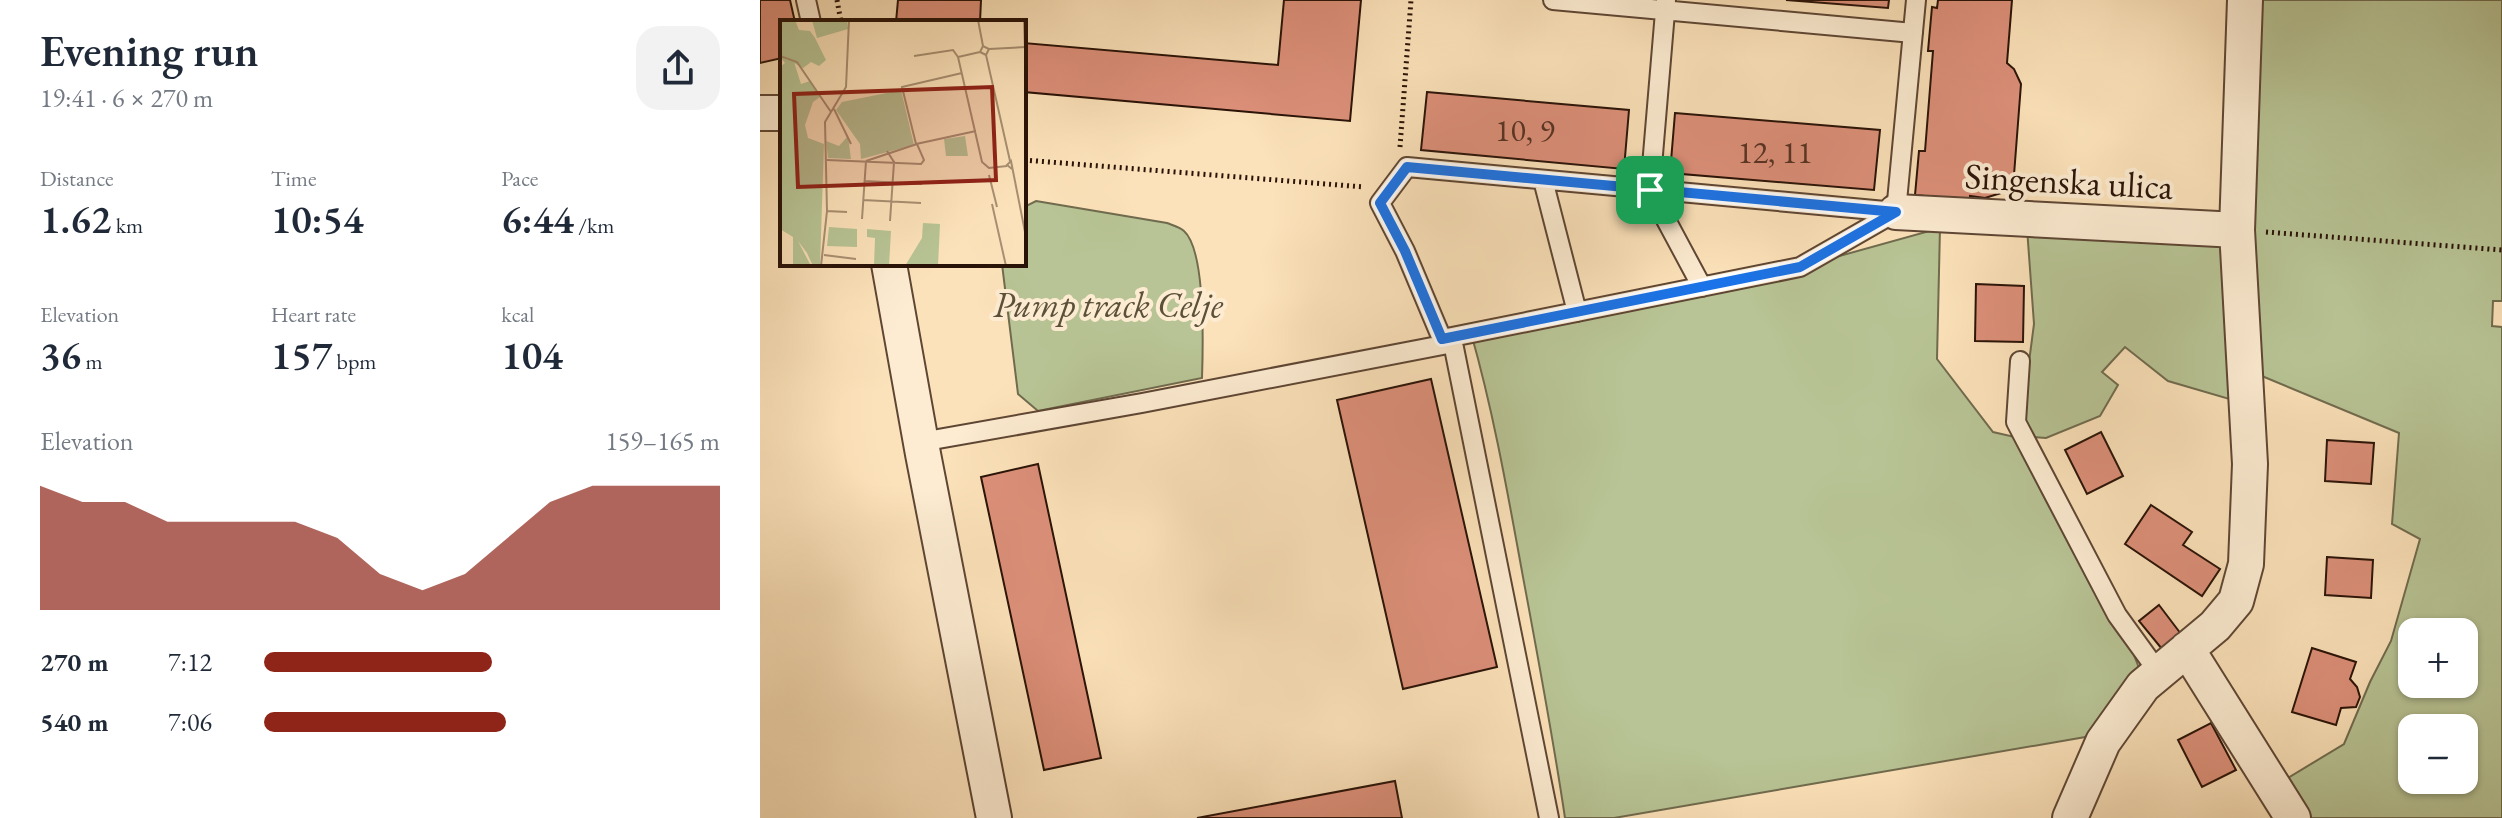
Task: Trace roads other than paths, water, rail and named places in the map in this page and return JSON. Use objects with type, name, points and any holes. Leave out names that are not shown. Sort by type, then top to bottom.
[{"type":"street","points":[[2070,818],[2103,742],[2143,686],[2215,626],[2236,601],[2246,564],[2250,464],[2237,230],[2245,0]]},
{"type":"street","name":"Singenska ulica","points":[[1896,212],[2237,230]]},
{"type":"street","points":[[889,266],[994,818]]},
{"type":"street","points":[[2187,649],[2293,818]]},
{"type":"lane","points":[[806,0],[811,20]]},
{"type":"lane","points":[[1553,0],[1665,5],[1913,33]]},
{"type":"lane","points":[[1896,212],[1916,0]]},
{"type":"lane","points":[[1665,5],[1650,190],[1702,287]]},
{"type":"lane","points":[[1407,167],[1896,212],[1800,267],[1442,339],[1405,251],[1380,203],[1407,167]]},
{"type":"lane","points":[[1543,180],[1577,312]]},
{"type":"lane","points":[[921,442],[1453,343],[1549,818]]},
{"type":"lane","points":[[2020,361],[2016,422],[2117,615],[2159,673]]},
{"type":"park label","name":"Pump track Celje","points":[[1108,304]]}]
